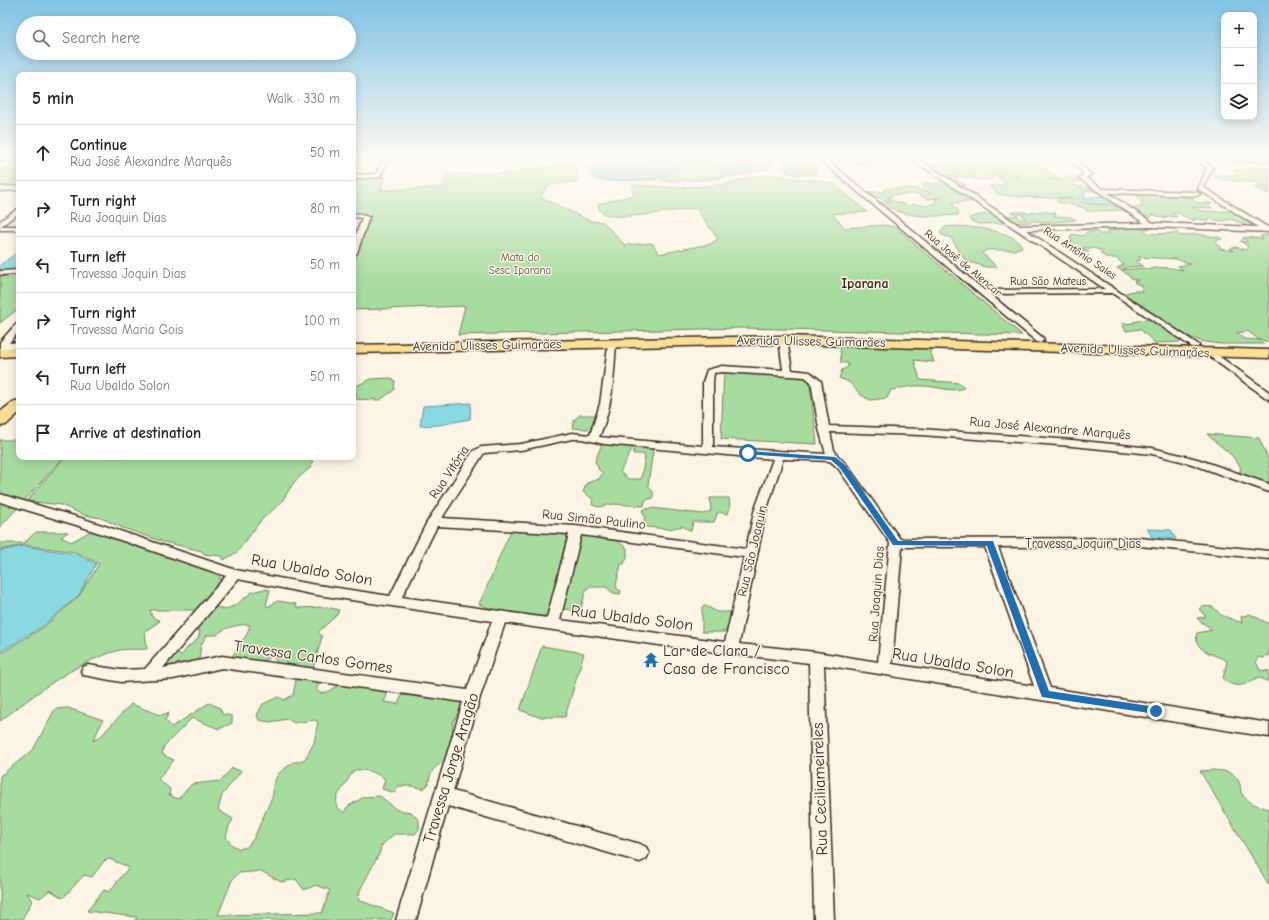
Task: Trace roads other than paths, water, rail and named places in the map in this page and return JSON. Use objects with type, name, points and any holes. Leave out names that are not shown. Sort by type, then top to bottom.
[{"type":"main road","name":"Avenida Ulisses Guimarães","points":[[356,342],[781,333],[1040,340],[1210,352],[1269,354]]},
{"type":"main road","name":"Avenida Ulisses Guimarães","points":[[356,349],[612,342],[783,340],[1269,347]]},
{"type":"main road","points":[[1,349],[16,352]]},
{"type":"main road","points":[[0,421],[16,408]]},
{"type":"street","name":"Rua José de Alencar","points":[[870,199],[1040,340]]},
{"type":"street","name":"Rua Antônio Sales","points":[[976,199],[1195,345]]},
{"type":"street","points":[[1113,199],[1151,226]]},
{"type":"street","points":[[1218,199],[1267,229]]},
{"type":"street","points":[[0,224],[16,212]]},
{"type":"street","points":[[356,214],[366,217],[356,245]]},
{"type":"street","points":[[1020,228],[1151,226],[1267,229]]},
{"type":"street","points":[[0,228],[16,228]]},
{"type":"street","points":[[0,273],[16,272]]},
{"type":"street","name":"Rua São Mateus","points":[[982,292],[1115,291]]},
{"type":"street","points":[[1,349],[16,330]]},
{"type":"street","points":[[783,340],[788,374]]},
{"type":"street","points":[[587,437],[599,428],[608,385],[612,342]]},
{"type":"street","points":[[1,349],[16,346]]},
{"type":"street","points":[[1210,352],[1269,397]]},
{"type":"street","name":"Rua Joaquin Dias","points":[[708,449],[708,382],[710,372],[722,369],[807,374],[816,381],[824,430],[833,458],[842,466],[896,544],[884,670]]},
{"type":"street","name":"Rua José Alexandre Marquês","points":[[824,430],[921,432],[1072,443],[1152,451],[1174,455],[1269,488]]},
{"type":"street","name":"Rua Vitória","points":[[394,601],[433,522],[479,451],[521,447],[564,437],[587,437]]},
{"type":"street","points":[[587,437],[779,456],[833,458]]},
{"type":"street","name":"Rua São Joaquin","points":[[731,647],[760,512],[779,456]]},
{"type":"street","name":"Rua Ubaldo Solon","points":[[0,498],[80,522],[235,574],[311,589],[666,641],[731,647],[816,658],[1269,730]]},
{"type":"street","name":"Rua Simão Paulino","points":[[433,522],[576,530],[751,554]]},
{"type":"street","points":[[552,625],[576,530]]},
{"type":"street","name":"Travessa Joquin Dias","points":[[896,544],[1140,542],[1269,555]]},
{"type":"street","points":[[990,543],[1045,695]]},
{"type":"street","points":[[149,674],[235,574]]},
{"type":"street","name":"Travessa Jorge Aragão","points":[[406,920],[472,697],[500,617]]},
{"type":"street","name":"Rua Ceciliameireles","points":[[816,658],[824,920]]},
{"type":"street","name":"Travessa Carlos Gomes","points":[[88,672],[121,676],[173,673],[222,662],[472,697]]},
{"type":"street","points":[[442,796],[640,853]]},
{"type":"water","points":[[1081,199],[1107,199],[1117,204],[1091,204]]},
{"type":"water","points":[[16,253],[16,271],[0,271],[0,265]]},
{"type":"water","points":[[471,403],[470,419],[439,425],[420,426],[423,406]]},
{"type":"water","points":[[1147,529],[1171,530],[1176,539],[1152,537]]},
{"type":"water","points":[[23,546],[76,554],[96,564],[79,595],[43,626],[0,652],[0,551]]},
{"type":"place","name":"Lar de Clara / Casa de Francisco","points":[[651,660]]},
{"type":"district","name":"Iparana","points":[[865,283]]},
{"type":"park label","name":"Mata do Sesc Iparana","points":[[520,263]]}]
